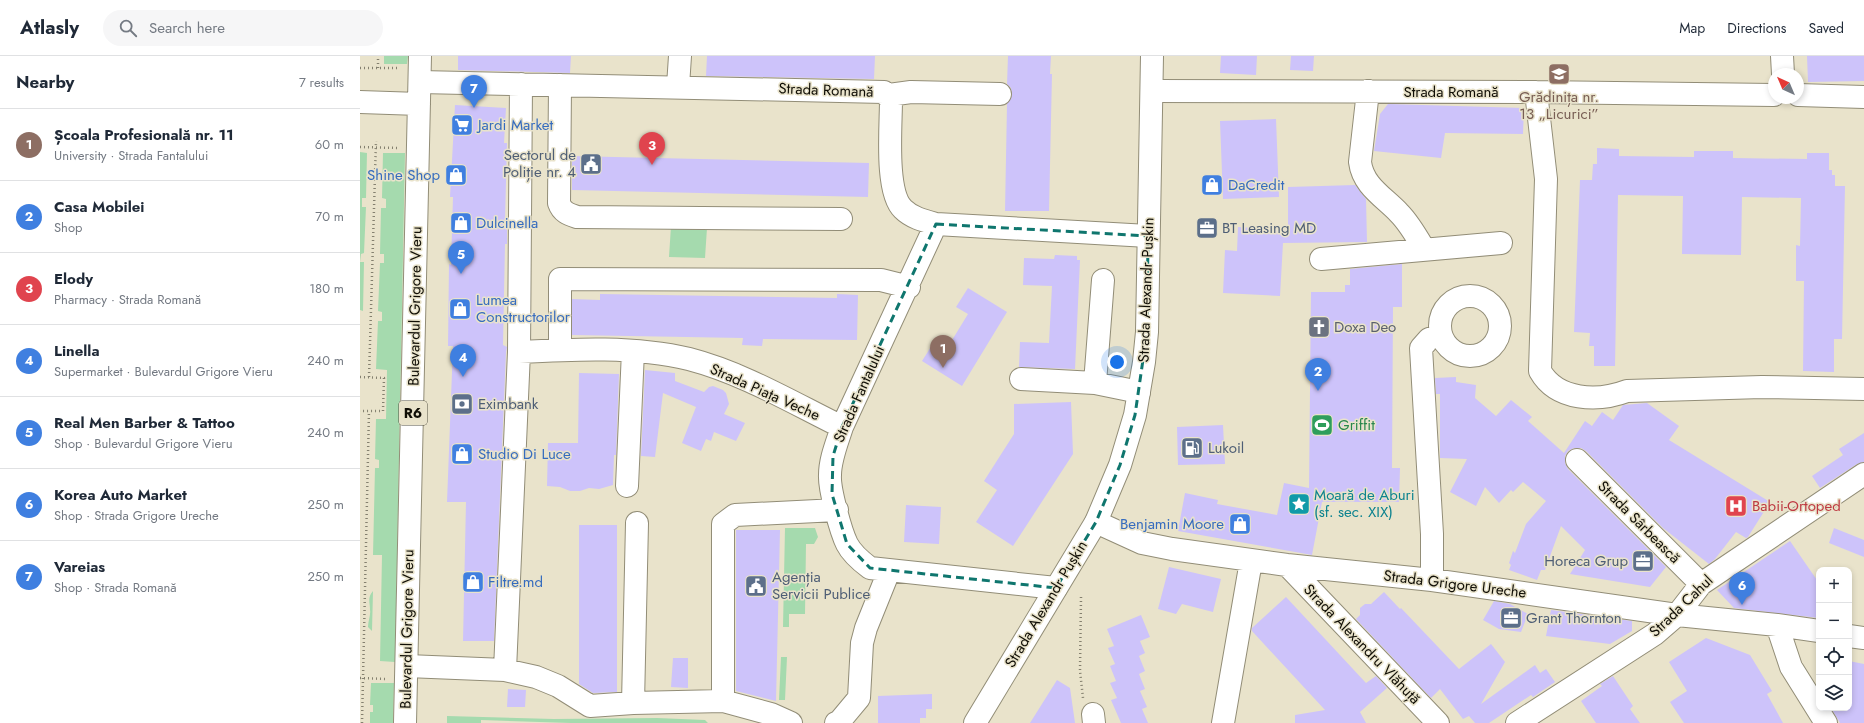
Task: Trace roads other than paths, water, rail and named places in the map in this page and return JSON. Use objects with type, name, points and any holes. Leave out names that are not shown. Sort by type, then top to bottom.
[{"type":"street","name":"Bulevardul Grigore Vieru","points":[[405,723],[420,56]]},
{"type":"street","points":[[678,86],[680,56]]},
{"type":"street","name":"Strada Alexandr Pușkin","points":[[975,723],[1096,522],[1122,458],[1135,414],[1147,332],[1152,56]]},
{"type":"street","points":[[1782,56],[1783,68]]},
{"type":"street","name":"Strada Romană","points":[[420,82],[678,86],[884,92],[891,100],[891,182],[897,201],[909,214],[936,224],[1148,236]]},
{"type":"street","points":[[505,670],[519,352],[521,84]]},
{"type":"street","points":[[560,85],[559,203],[561,209],[568,214],[577,217],[841,219]]},
{"type":"street","name":"Strada Romană","points":[[1152,91],[1536,92],[1768,95]]},
{"type":"street","points":[[1368,91],[1360,162],[1361,172],[1376,192],[1400,213],[1424,249]]},
{"type":"street","points":[[888,95],[912,92],[1000,94]]},
{"type":"street","points":[[1536,92],[1546,179],[1540,371],[1545,380],[1563,392],[1574,396],[1596,398],[1614,396],[1627,391],[1762,387],[1864,389]]},
{"type":"street","points":[[1804,96],[1864,97]]},
{"type":"street","points":[[360,102],[419,104]]},
{"type":"street","name":"Strada Fantalului","points":[[936,224],[909,286],[842,427],[833,456],[830,475],[832,494],[847,544],[861,562],[870,568],[1056,588]]},
{"type":"street","points":[[1321,259],[1502,243]]},
{"type":"street","points":[[560,350],[560,279],[881,280],[909,286]]},
{"type":"street","points":[[1095,383],[1104,280]]},
{"type":"street","points":[[1432,580],[1432,534],[1420,348],[1429,339],[1440,335]]},
{"type":"street","name":"Strada Piața Veche","points":[[519,352],[560,350],[633,351],[689,359],[737,376],[842,427]]},
{"type":"street","points":[[627,486],[633,351]]},
{"type":"street","points":[[1021,379],[1095,383],[1139,392]]},
{"type":"street","name":"Strada Sârbească","points":[[1577,460],[1700,584]]},
{"type":"street","name":"Strada Cahul","points":[[1517,723],[1655,634],[1677,615],[1700,584],[1864,474]]},
{"type":"street","points":[[723,701],[723,524],[735,515],[837,510]]},
{"type":"street","points":[[633,703],[637,522]]},
{"type":"street","name":"Strada Grigore Ureche","points":[[1096,522],[1142,542],[1172,549],[1287,565],[1432,580],[1677,615],[1816,631]]},
{"type":"street","points":[[1223,723],[1251,560]]},
{"type":"street","name":"Strada Alexandru Vlăhuță","points":[[1287,565],[1438,723]]},
{"type":"street","points":[[836,723],[839,722],[859,698],[862,643],[866,628],[889,571]]},
{"type":"street","points":[[1777,625],[1791,666],[1826,723]]},
{"type":"street","points":[[1852,636],[1864,638]]},
{"type":"street","points":[[407,666],[505,670],[536,677],[558,686],[590,706],[633,703],[723,701],[771,714],[791,723]]},
{"type":"place","name":"Grădinița nr. 13 „Licurici”","points":[[1559,74]]},
{"type":"place","name":"Vareias","points":[[474,108]]},
{"type":"place","name":"Jardi Market","points":[[462,125]]},
{"type":"place","name":"Sectorul de Poliție nr. 4","points":[[591,164]]},
{"type":"place","name":"Elody","points":[[652,165]]},
{"type":"place","name":"Shine Shop","points":[[456,175]]},
{"type":"place","name":"DaCredit","points":[[1212,185]]},
{"type":"place","name":"Dulcinella","points":[[461,223]]},
{"type":"place","name":"BT Leasing MD","points":[[1207,228]]},
{"type":"place","name":"Real Men Barber & Tattoo","points":[[461,274]]},
{"type":"place","name":"Lumea Constructorilor","points":[[460,309]]},
{"type":"place","name":"Doxa Deo","points":[[1319,327]]},
{"type":"place","name":"Școala Profesională nr. 11","points":[[943,368]]},
{"type":"place","name":"Linella","points":[[463,377]]},
{"type":"place","name":"Casa Mobilei","points":[[1318,391]]},
{"type":"place","name":"Eximbank","points":[[462,404]]},
{"type":"place","name":"Griffit","points":[[1322,425]]},
{"type":"place","name":"Lukoil","points":[[1192,448]]},
{"type":"place","name":"Studio Di Luce","points":[[462,454]]},
{"type":"place","name":"Moară de Aburi (sf. sec. XIX)","points":[[1299,504]]},
{"type":"place","name":"Babii-Ortoped","points":[[1736,506]]},
{"type":"place","name":"Benjamin Moore","points":[[1240,524]]},
{"type":"place","name":"Horeca Grup","points":[[1643,561]]},
{"type":"place","name":"Filtre.md","points":[[473,582]]},
{"type":"place","name":"Agenția Servicii Publice","points":[[756,586]]},
{"type":"place","name":"Korea Auto Market","points":[[1742,605]]},
{"type":"place","name":"Grant Thornton","points":[[1511,618]]}]
